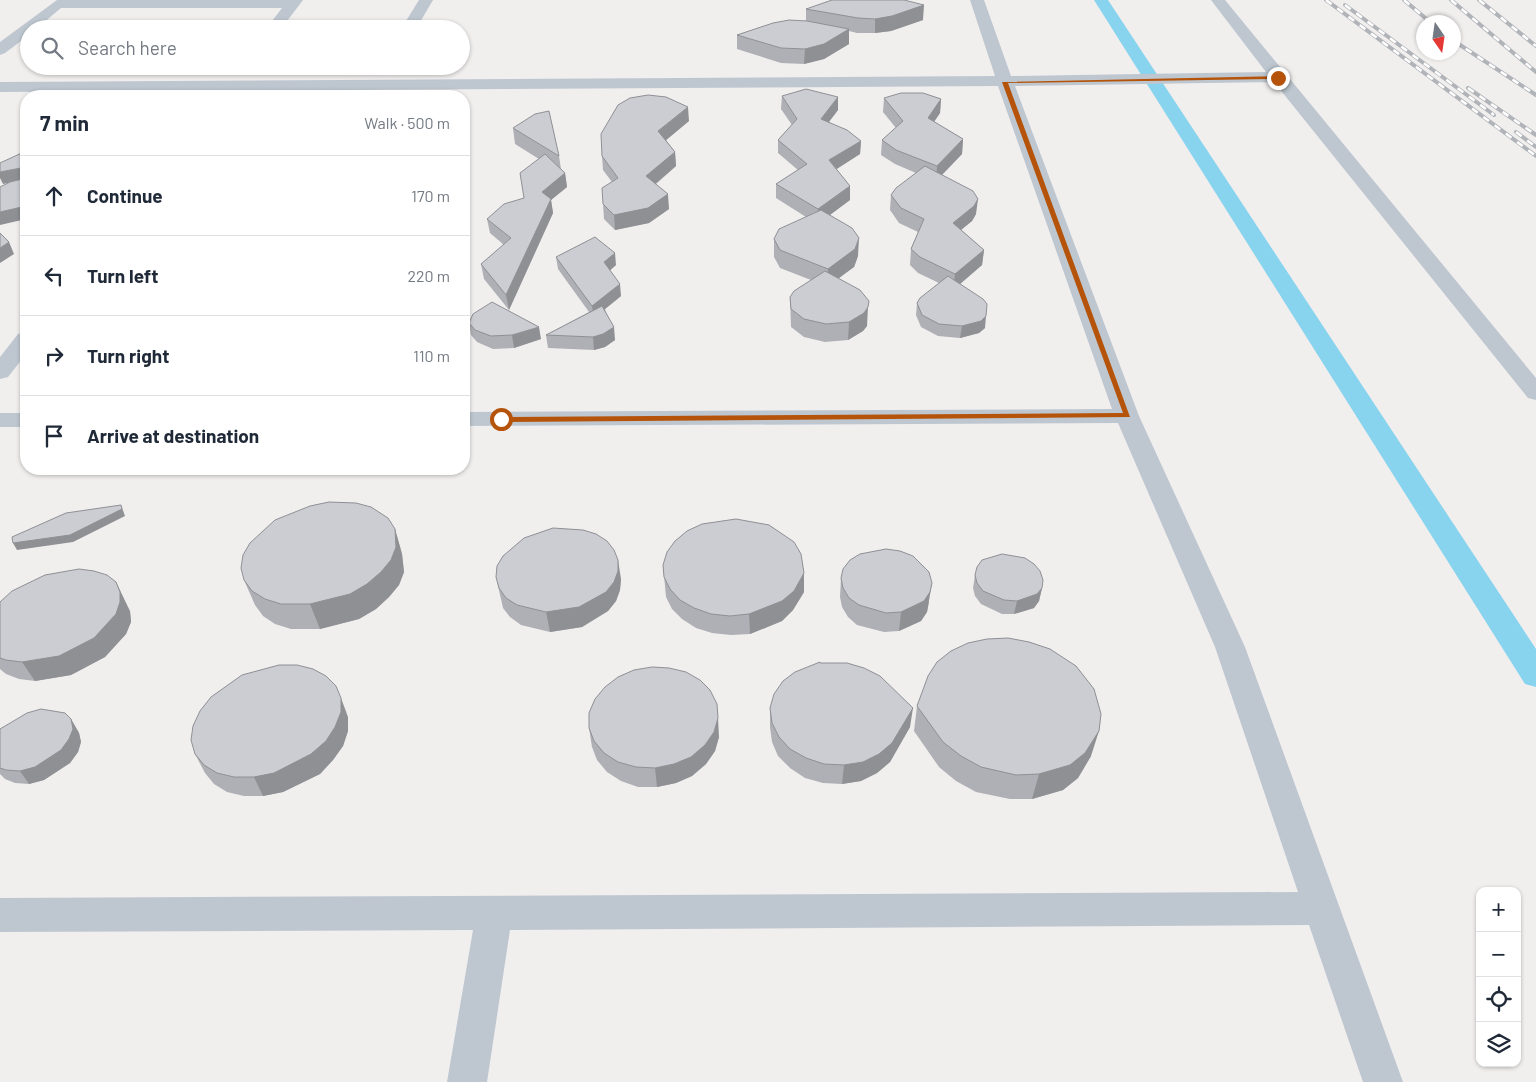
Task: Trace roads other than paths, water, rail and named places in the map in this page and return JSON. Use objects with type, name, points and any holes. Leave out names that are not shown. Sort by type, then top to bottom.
[{"type":"street","points":[[414,20],[426,0]]},
{"type":"street","points":[[977,0],[1127,416],[1230,647],[1383,1082]]},
{"type":"street","points":[[1218,0],[1278,78],[1536,393]]},
{"type":"street","points":[[38,20],[60,2],[295,2]]},
{"type":"street","points":[[280,20],[295,2]]},
{"type":"street","points":[[0,50],[20,34]]},
{"type":"street","points":[[45,87],[61,75]]},
{"type":"street","points":[[374,84],[380,75]]},
{"type":"street","points":[[0,87],[374,84],[581,85],[1278,78]]},
{"type":"street","points":[[0,372],[20,347]]},
{"type":"street","points":[[470,420],[1127,416]]},
{"type":"street","points":[[0,420],[20,420]]},
{"type":"street","points":[[0,915],[1323,908]]},
{"type":"street","points":[[467,1082],[494,913]]},
{"type":"waterway","points":[[1101,0],[1536,675]]},
{"type":"railway","points":[[1326,0],[1536,156]]},
{"type":"railway","points":[[1404,0],[1422,15]]},
{"type":"railway","points":[[1451,0],[1536,72]]},
{"type":"railway","points":[[1479,0],[1536,46]]},
{"type":"railway","points":[[1345,5],[1494,115]]},
{"type":"railway","points":[[1461,46],[1536,95]]},
{"type":"railway","points":[[1468,88],[1536,135]]},
{"type":"railway","points":[[1516,132],[1536,147]]}]
